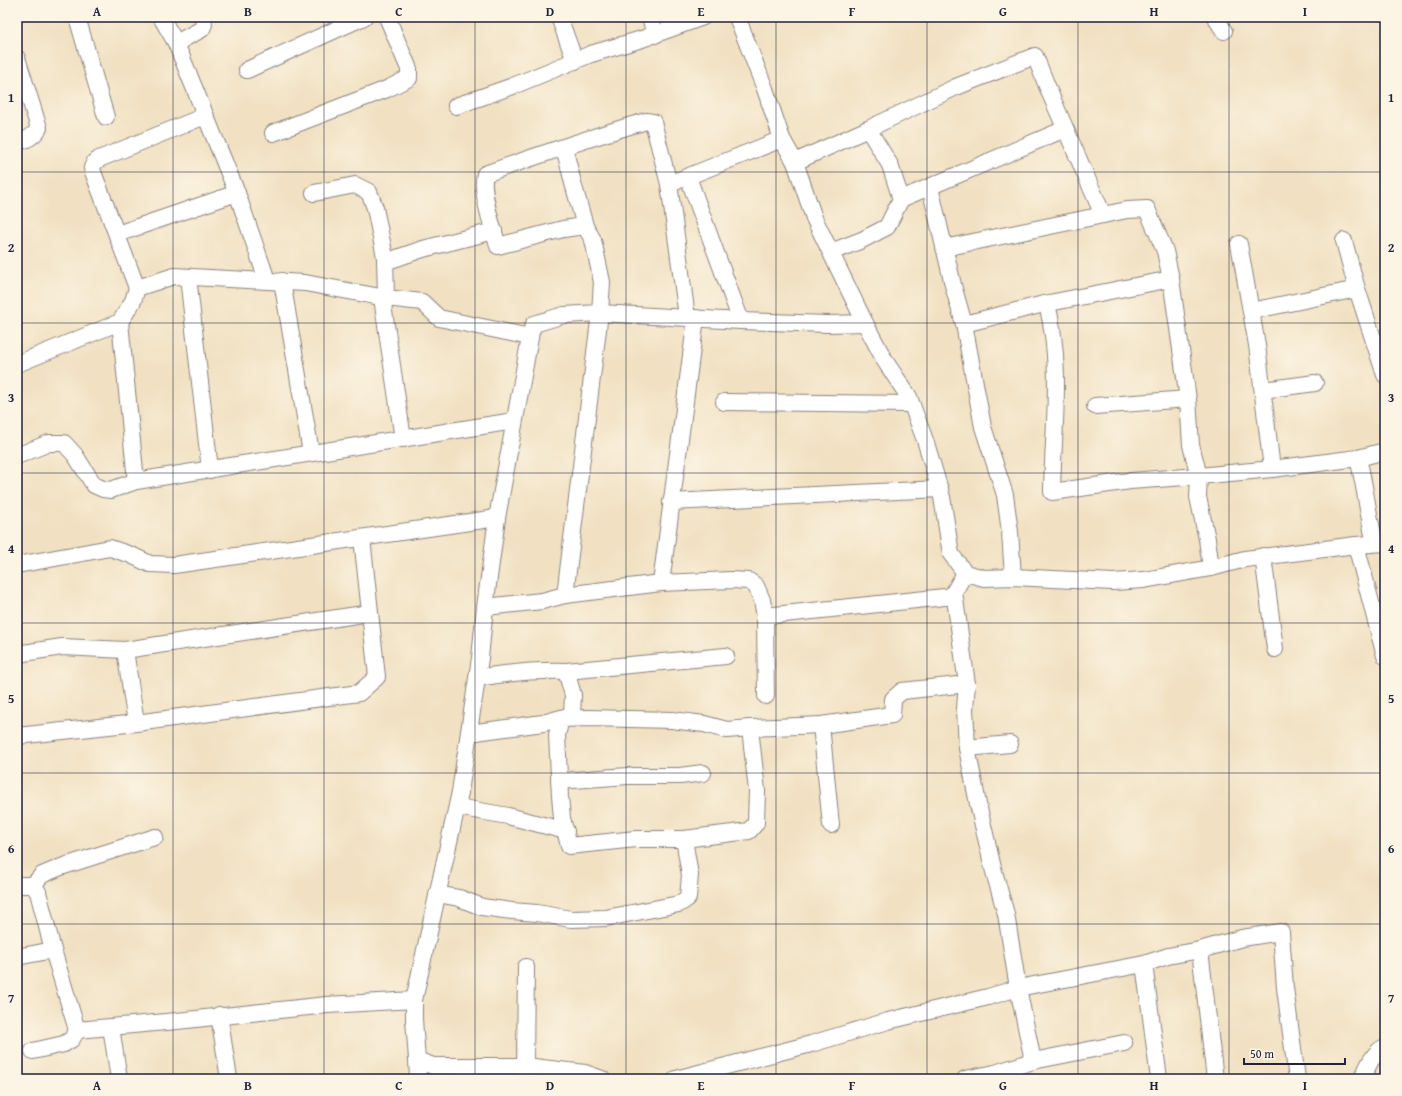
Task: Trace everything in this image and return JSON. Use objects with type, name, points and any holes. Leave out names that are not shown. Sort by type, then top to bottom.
[{"type":"street","points":[[77,17],[106,117]]},
{"type":"street","points":[[161,17],[176,43],[236,193],[274,280],[311,454]]},
{"type":"street","points":[[176,43],[202,29],[204,24],[203,17]]},
{"type":"street","points":[[247,70],[364,17]]},
{"type":"street","points":[[273,133],[387,89],[409,78],[409,69],[387,17]]},
{"type":"street","points":[[559,17],[575,61]]},
{"type":"street","points":[[650,17],[655,34]]},
{"type":"street","points":[[456,106],[591,54],[703,17]]},
{"type":"street","points":[[738,17],[782,139],[795,162],[814,218],[865,323],[886,361],[909,397],[926,443],[940,489],[951,554],[965,573],[984,578],[1013,577],[1113,582],[1144,580],[1211,568],[1263,556],[1380,543],[1369,520],[1358,458]]},
{"type":"street","points":[[1215,17],[1224,31]]},
{"type":"street","points":[[795,162],[956,87],[1035,56],[1102,215]]},
{"type":"street","points":[[17,58],[39,128],[33,136],[24,141],[17,142]]},
{"type":"street","points":[[17,364],[120,322],[133,301],[137,288],[93,172],[92,168],[94,163],[99,159],[205,116]]},
{"type":"street","points":[[585,226],[498,246],[485,195],[483,181],[485,174],[646,121],[653,122],[669,184],[692,317],[672,502],[661,583]]},
{"type":"street","points":[[868,128],[890,165],[901,199]]},
{"type":"street","points":[[831,252],[862,240],[886,227],[901,199],[1065,129]]},
{"type":"street","points":[[669,184],[782,139]]},
{"type":"street","points":[[564,147],[585,226],[593,240],[602,282],[600,313],[564,595]]},
{"type":"street","points":[[688,177],[741,321]]},
{"type":"street","points":[[314,193],[355,185],[369,192],[375,208],[385,262],[384,298],[403,439]]},
{"type":"street","points":[[930,187],[954,289],[964,324],[983,427],[1005,496],[1010,532],[1013,577]]},
{"type":"street","points":[[117,234],[236,193]]},
{"type":"street","points":[[944,248],[1127,210],[1147,209],[1165,251],[1170,279],[1188,399],[1192,444],[1198,476],[1198,497],[1207,539],[1211,568]]},
{"type":"street","points":[[385,262],[423,249],[494,230]]},
{"type":"street","points":[[1344,241],[1357,289],[1385,375]]},
{"type":"street","points":[[1239,244],[1263,390],[1272,469]]},
{"type":"street","points":[[137,288],[174,276],[274,280],[305,283],[384,298],[422,302],[439,318],[530,337]]},
{"type":"street","points":[[188,277],[210,470]]},
{"type":"street","points":[[964,324],[1048,304],[1170,279]]},
{"type":"street","points":[[1251,311],[1357,289]]},
{"type":"street","points":[[1048,304],[1056,374],[1052,492],[1130,481],[1272,469],[1358,458],[1385,451]]},
{"type":"street","points":[[418,1079],[414,1000],[457,807],[480,658],[496,518],[530,337],[534,324],[564,315],[600,313],[692,317],[741,321],[827,324],[865,323]]},
{"type":"street","points":[[120,322],[136,482]]},
{"type":"street","points":[[1263,390],[1315,383]]},
{"type":"street","points":[[1095,406],[1188,399]]},
{"type":"street","points":[[724,402],[911,404]]},
{"type":"street","points":[[17,456],[49,443],[64,443],[75,455],[94,485],[110,490],[136,482],[514,421]]},
{"type":"street","points":[[672,502],[940,489]]},
{"type":"street","points":[[17,564],[110,548],[131,555],[150,564],[174,565],[496,518]]},
{"type":"street","points":[[17,736],[136,723],[359,693],[377,677],[362,538]]},
{"type":"street","points":[[1356,545],[1385,656]]},
{"type":"street","points":[[1263,556],[1275,649]]},
{"type":"street","points":[[965,573],[954,592],[954,596],[967,684],[965,709],[967,748],[993,868],[1006,914],[1018,988],[1033,1061]]},
{"type":"street","points":[[485,607],[542,600],[564,595],[661,583],[731,580],[750,581],[756,586],[762,600],[765,616],[766,696]]},
{"type":"street","points":[[765,616],[954,596]]},
{"type":"street","points":[[17,654],[62,647],[125,650],[370,613]]},
{"type":"street","points":[[125,650],[136,723]]},
{"type":"street","points":[[477,678],[541,670],[566,671],[726,656]]},
{"type":"street","points":[[469,733],[543,723],[572,715],[573,695],[566,671]]},
{"type":"street","points":[[561,719],[589,718],[672,720],[704,724],[727,730],[821,725],[892,715],[893,699],[902,691],[967,684]]},
{"type":"street","points":[[561,719],[557,735],[559,781],[562,818],[569,846],[636,839],[684,839],[749,831],[756,823],[757,791],[750,728]]},
{"type":"street","points":[[821,725],[831,825]]},
{"type":"street","points":[[967,748],[1010,744]]},
{"type":"street","points":[[559,781],[628,776],[680,776],[703,773]]},
{"type":"street","points":[[457,807],[508,816],[566,831]]},
{"type":"street","points":[[17,885],[33,884],[42,875],[61,866],[155,837]]},
{"type":"street","points":[[437,894],[459,898],[482,907],[512,911],[537,912],[571,919],[606,918],[679,904],[688,898],[690,875],[684,839]]},
{"type":"street","points":[[33,884],[38,892],[53,950],[77,1030],[72,1039],[64,1044],[33,1050]]},
{"type":"street","points":[[676,1079],[811,1044],[881,1023],[988,998],[1018,988],[1144,964],[1168,956],[1200,950],[1242,938],[1281,932],[1297,1079]]},
{"type":"street","points":[[17,957],[53,950]]},
{"type":"street","points":[[1200,950],[1215,1079]]},
{"type":"street","points":[[1144,964],[1159,1079]]},
{"type":"street","points":[[526,967],[526,1066]]},
{"type":"street","points":[[77,1030],[327,1005],[414,1000]]},
{"type":"street","points":[[219,1016],[229,1079]]},
{"type":"street","points":[[111,1027],[119,1079]]},
{"type":"street","points":[[965,1079],[1033,1061],[1124,1043]]},
{"type":"street","points":[[1362,1079],[1373,1058],[1382,1048],[1385,1047]]},
{"type":"street","points":[[417,1060],[433,1066],[526,1066],[585,1073],[602,1079]]}]
